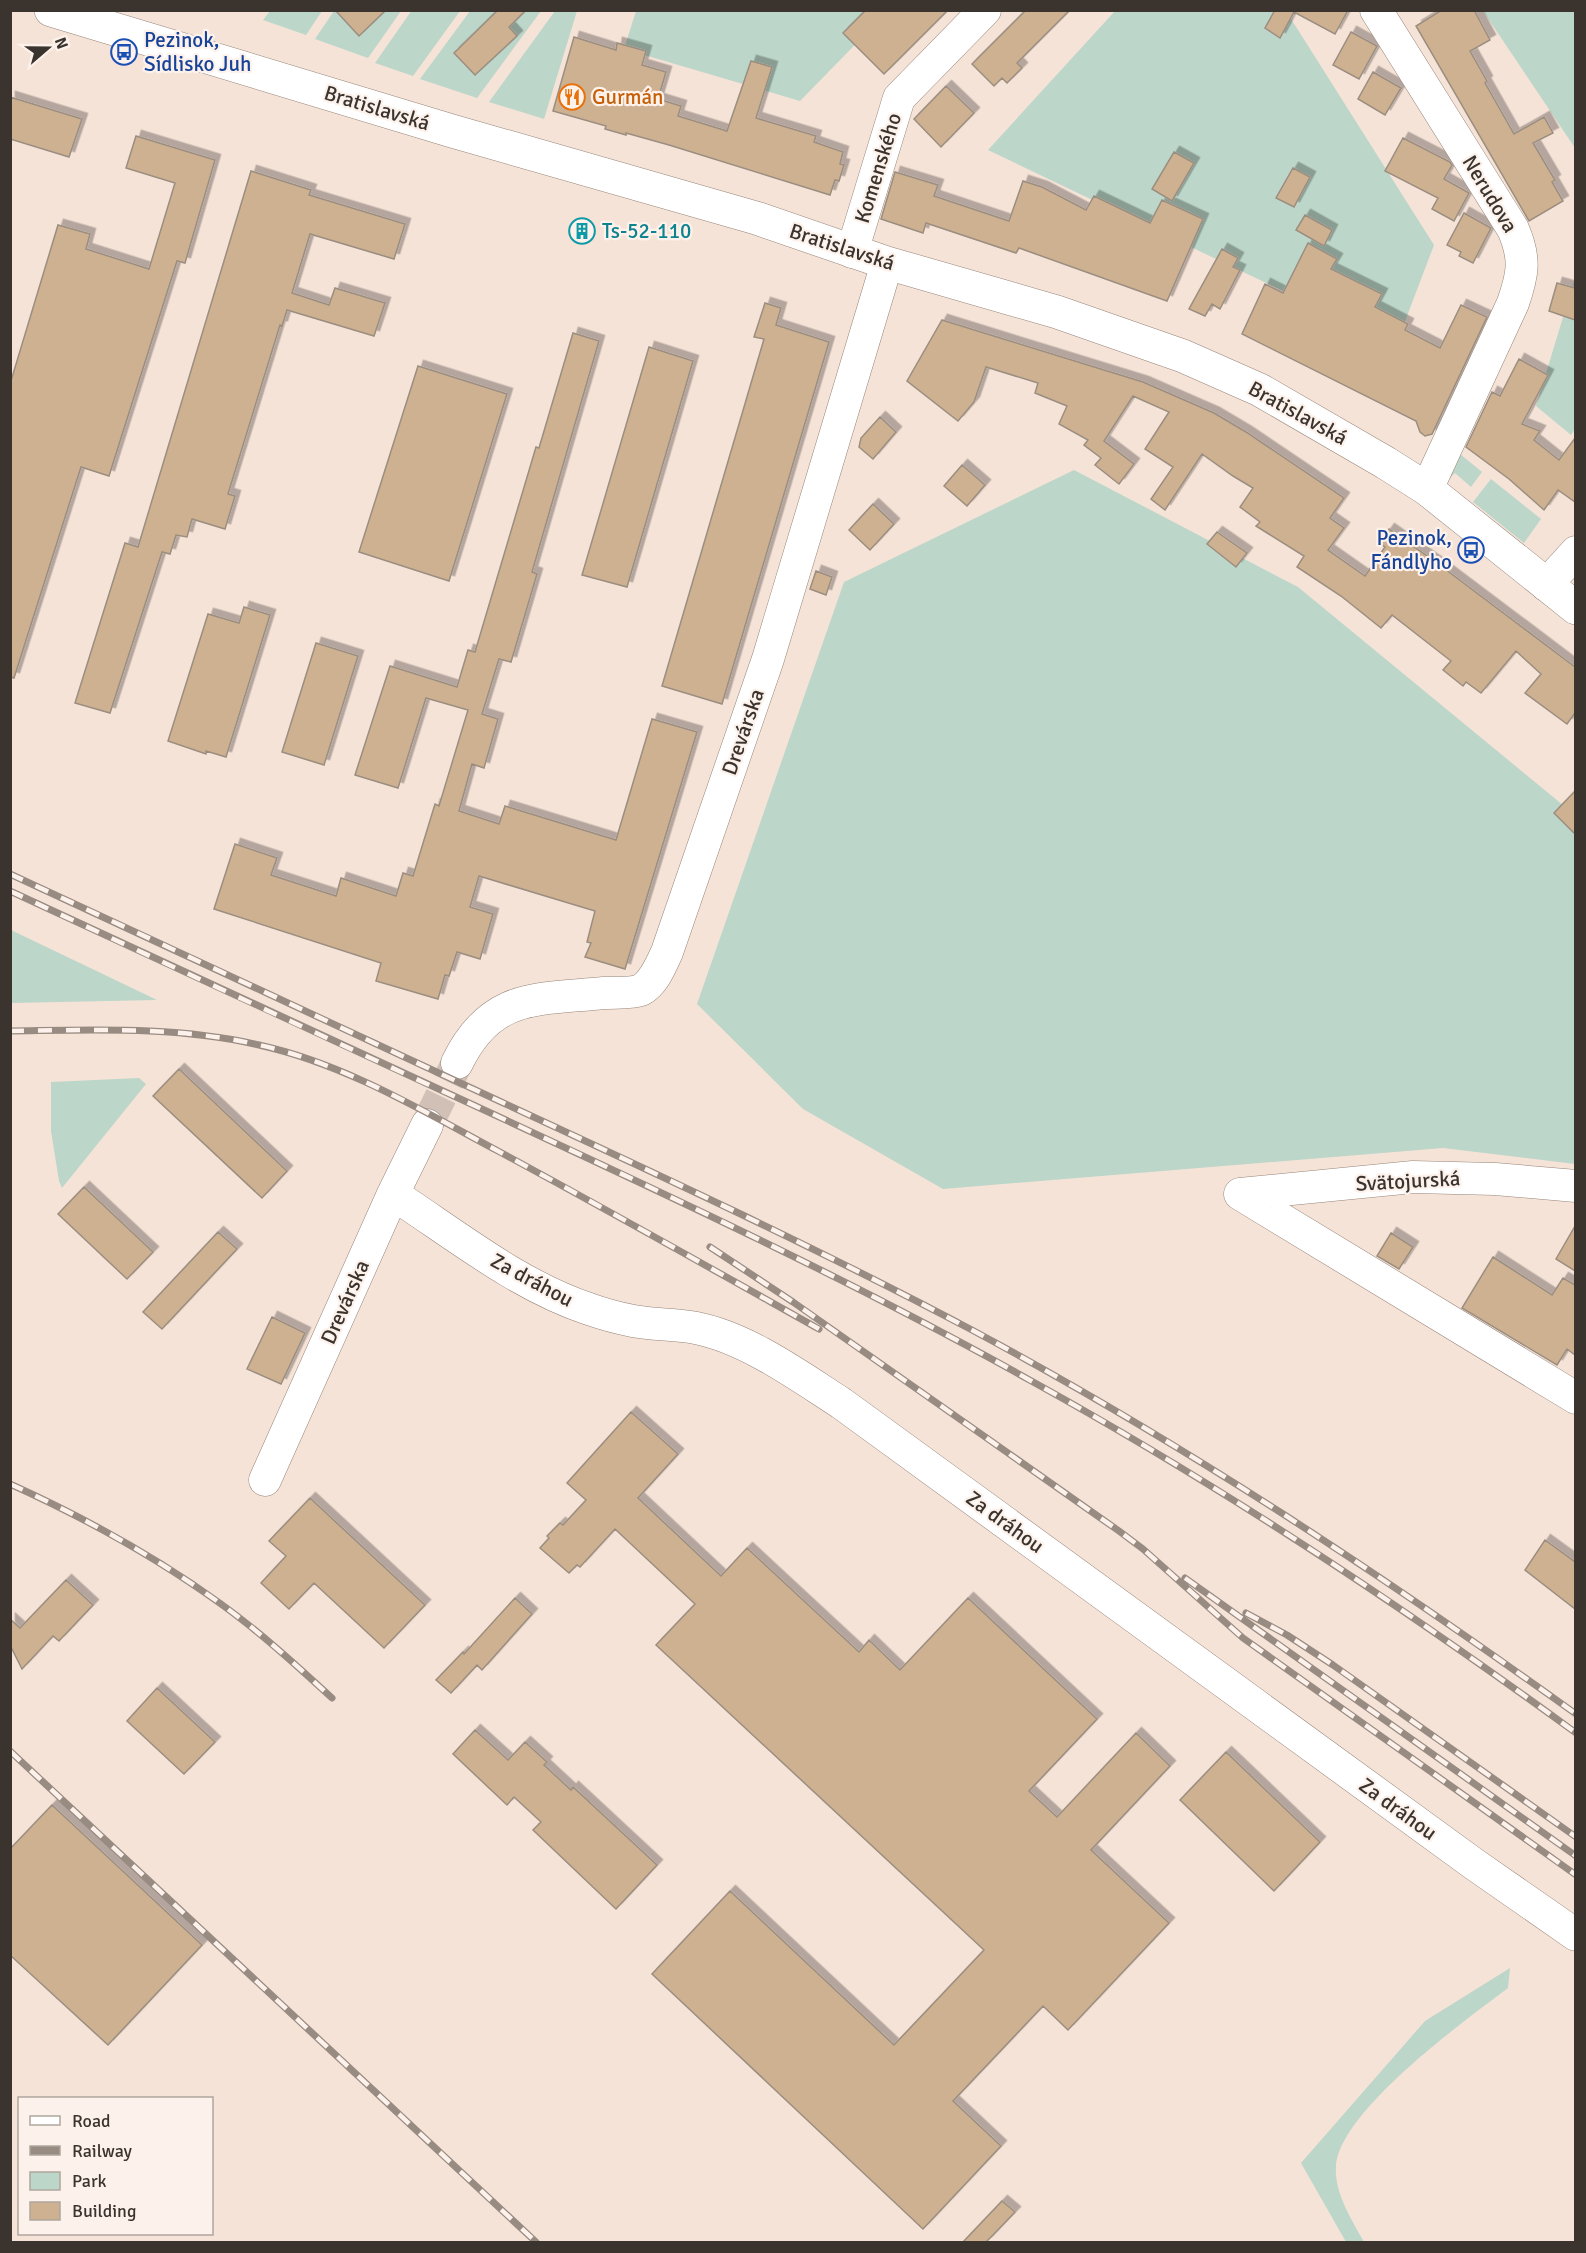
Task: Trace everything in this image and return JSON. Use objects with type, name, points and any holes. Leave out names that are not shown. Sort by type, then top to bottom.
[{"type":"main road","name":"Bratislavská","points":[[51,10],[452,131],[756,218],[887,263],[1057,312],[1183,356],[1260,390],[1343,436],[1427,489],[1575,608]]},
{"type":"street","name":"Komenského","points":[[852,252],[899,98],[985,10]]},
{"type":"street","name":"Nerudova","points":[[1376,10],[1512,229],[1522,254],[1520,282],[1513,303],[1427,489]]},
{"type":"street","name":"Drevárska","points":[[457,1063],[466,1043],[485,1021],[509,1006],[531,1000],[640,990],[656,975],[667,952],[768,659],[887,263]]},
{"type":"street","points":[[1546,585],[1575,552]]},
{"type":"street","name":"Drevárska","points":[[266,1480],[393,1194],[427,1125]]},
{"type":"street","name":"Svätojurská","points":[[1575,1186],[1495,1179],[1413,1178],[1240,1194],[1575,1398]]},
{"type":"street","name":"Za dráhou","points":[[393,1194],[509,1270],[553,1295],[588,1309],[634,1321],[698,1328],[739,1343],[775,1360],[842,1403],[1473,1864],[1575,1935]]},
{"type":"green space","points":[[412,10],[460,11],[413,76],[375,63]]},
{"type":"green space","points":[[270,11],[322,11],[306,35],[263,20]]},
{"type":"green space","points":[[334,11],[401,11],[368,58],[315,39]]},
{"type":"green space","points":[[470,11],[541,11],[477,98],[420,79]]},
{"type":"green space","points":[[555,11],[577,11],[544,119],[489,102]]},
{"type":"green space","points":[[636,11],[888,11],[800,101],[624,49]]},
{"type":"green space","points":[[1115,11],[1286,11],[1434,245],[1396,345],[988,150]]},
{"type":"green space","points":[[1483,11],[1575,11],[1575,148]]},
{"type":"green space","points":[[1575,278],[1575,429],[1571,435],[1536,406]]},
{"type":"green space","points":[[1455,450],[1482,472],[1471,487],[1455,473],[1449,479],[1446,476]]},
{"type":"green space","points":[[1074,470],[1298,587],[1575,815],[1575,1164],[1443,1148],[943,1189],[803,1109],[697,1004],[844,582]]},
{"type":"green space","points":[[1491,479],[1541,519],[1524,543],[1473,502]]},
{"type":"green space","points":[[11,930],[157,1000],[11,1003]]},
{"type":"green space","points":[[139,1078],[146,1084],[62,1188],[51,1131],[51,1082]]},
{"type":"green space","points":[[1510,1968],[1508,1988],[1435,2044],[1407,2069],[1358,2120],[1343,2144],[1336,2166],[1338,2186],[1345,2206],[1364,2242],[1346,2242],[1301,2163],[1425,2021]]},
{"type":"building","points":[[335,10],[386,10],[359,36]]},
{"type":"building","points":[[498,10],[526,10],[509,27],[517,36],[475,75],[454,53]]},
{"type":"building","points":[[866,10],[948,10],[884,74],[843,33]]},
{"type":"building","points":[[1026,10],[1070,10],[1017,63],[1022,68],[1007,83],[1002,78],[994,86],[972,64]]},
{"type":"building","points":[[1275,10],[1348,10],[1335,34],[1294,12],[1280,38],[1265,28]]},
{"type":"building","points":[[1442,10],[1474,10],[1490,40],[1470,51],[1514,134],[1544,117],[1553,133],[1533,143],[1555,180],[1552,182],[1563,201],[1529,221],[1416,26]]},
{"type":"building","points":[[1351,32],[1377,46],[1359,79],[1333,65]]},
{"type":"building","points":[[574,37],[616,50],[617,43],[646,51],[642,65],[666,72],[658,99],[681,106],[678,116],[727,131],[751,61],[772,67],[756,118],[816,136],[814,142],[843,152],[840,164],[844,165],[839,181],[835,180],[830,195],[669,145],[605,129],[606,126],[553,111]]},
{"type":"building","points":[[1373,72],[1401,88],[1385,115],[1358,99]]},
{"type":"building","points":[[946,86],[974,113],[941,147],[914,119]]},
{"type":"building","points":[[10,97],[82,119],[69,157],[10,139]]},
{"type":"building","points":[[136,136],[215,160],[185,263],[177,261],[109,476],[81,467],[14,678],[10,677],[10,384],[58,225],[90,234],[86,249],[149,269],[175,183],[126,168]]},
{"type":"building","points":[[1403,138],[1452,165],[1444,179],[1469,193],[1454,221],[1432,209],[1438,198],[1385,171]]},
{"type":"building","points":[[1174,152],[1194,163],[1172,201],[1152,189]]},
{"type":"building","points":[[1293,168],[1310,177],[1294,207],[1276,198]]},
{"type":"building","points":[[251,171],[311,190],[309,195],[405,224],[394,259],[310,234],[292,293],[329,305],[335,288],[385,303],[374,336],[287,310],[282,326],[280,325],[228,494],[235,496],[225,529],[192,519],[187,537],[176,535],[170,554],[162,552],[110,713],[75,703],[125,543],[138,547]]},
{"type":"building","points":[[895,172],[938,185],[934,196],[1009,221],[1023,181],[1042,187],[1086,210],[1094,196],[1150,223],[1162,200],[1203,219],[1167,301],[1019,248],[1016,253],[926,223],[923,233],[881,219]]},
{"type":"building","points":[[1464,213],[1491,228],[1473,263],[1459,256],[1461,252],[1447,245]]},
{"type":"building","points":[[1305,215],[1332,230],[1324,246],[1296,230]]},
{"type":"building","points":[[1308,243],[1337,259],[1331,269],[1382,294],[1375,307],[1408,324],[1405,330],[1440,348],[1461,305],[1487,317],[1432,434],[1425,436],[1420,432],[1416,421],[1242,334],[1265,284],[1283,293]]},
{"type":"building","points":[[1222,249],[1238,258],[1233,267],[1240,270],[1220,309],[1212,304],[1205,316],[1189,309]]},
{"type":"building","points":[[1557,283],[1575,288],[1575,320],[1549,311]]},
{"type":"building","points":[[765,303],[781,308],[776,325],[829,342],[722,704],[662,686],[764,339],[754,337]]},
{"type":"building","points":[[942,320],[1143,382],[1214,413],[1246,432],[1344,498],[1330,518],[1344,528],[1328,550],[1365,576],[1385,547],[1379,543],[1389,529],[1575,667],[1575,713],[1567,724],[1525,693],[1541,674],[1516,651],[1481,693],[1466,682],[1463,686],[1443,670],[1451,661],[1392,615],[1381,628],[1341,596],[1297,567],[1304,556],[1256,526],[1260,522],[1240,507],[1253,488],[1202,454],[1165,510],[1151,499],[1173,467],[1145,449],[1169,412],[1133,396],[1104,441],[1134,464],[1119,484],[1095,465],[1101,458],[1084,445],[1088,440],[1059,424],[1067,406],[1035,393],[1038,383],[986,367],[974,402],[958,421],[907,381]]},
{"type":"building","points":[[573,333],[599,341],[532,572],[537,574],[511,662],[499,659],[482,714],[498,719],[484,768],[472,764],[459,811],[499,824],[505,806],[616,840],[652,719],[697,732],[625,969],[585,957],[591,943],[587,942],[595,911],[479,876],[470,907],[493,914],[480,959],[457,952],[449,976],[445,975],[438,999],[376,981],[381,963],[214,909],[235,844],[277,858],[271,875],[336,896],[341,878],[396,896],[403,873],[413,876],[435,804],[439,806],[468,710],[426,698],[398,788],[355,775],[390,666],[457,687],[468,650],[475,652],[536,447],[539,448]]},
{"type":"building","points":[[649,347],[693,361],[627,587],[582,575]]},
{"type":"building","points":[[1519,359],[1548,375],[1522,424],[1540,431],[1534,440],[1559,460],[1575,438],[1575,502],[1558,490],[1544,510],[1509,479],[1466,447],[1492,392],[1500,396]]},
{"type":"building","points":[[418,366],[507,394],[449,581],[359,552]]},
{"type":"building","points":[[880,417],[896,432],[873,459],[859,447],[861,438]]},
{"type":"building","points":[[962,465],[985,485],[967,506],[944,486]]},
{"type":"building","points":[[873,504],[894,524],[870,550],[849,530]]},
{"type":"building","points":[[1217,532],[1247,553],[1236,567],[1207,544]]},
{"type":"building","points":[[816,571],[832,577],[826,595],[810,589]]},
{"type":"building","points":[[244,607],[270,615],[226,757],[206,751],[206,754],[168,741],[208,614],[239,623]]},
{"type":"building","points":[[316,643],[358,656],[324,765],[282,752]]},
{"type":"building","points":[[1575,791],[1575,834],[1554,813]]},
{"type":"building","points":[[179,1069],[287,1171],[262,1198],[153,1096]]},
{"type":"building","points":[[84,1187],[153,1252],[127,1279],[58,1214]]},
{"type":"building","points":[[1575,1226],[1575,1271],[1556,1259]]},
{"type":"building","points":[[218,1232],[237,1249],[162,1329],[143,1312]]},
{"type":"building","points":[[1391,1233],[1413,1247],[1399,1269],[1377,1256]]},
{"type":"building","points":[[1493,1257],[1552,1295],[1563,1278],[1575,1285],[1575,1355],[1567,1349],[1557,1365],[1462,1308]]},
{"type":"building","points":[[272,1317],[305,1333],[281,1384],[247,1369]]},
{"type":"building","points":[[631,1412],[678,1454],[638,1498],[721,1576],[747,1548],[859,1652],[869,1640],[900,1670],[968,1598],[1097,1719],[1029,1791],[1057,1817],[1136,1733],[1170,1766],[1091,1850],[1169,1923],[1068,2030],[1043,2006],[953,2101],[1001,2146],[923,2229],[652,1974],[730,1891],[894,2045],[984,1950],[656,1645],[695,1604],[615,1529],[580,1567],[577,1565],[569,1573],[540,1548],[549,1538],[547,1536],[560,1523],[563,1525],[586,1500],[567,1483]]},
{"type":"building","points":[[310,1498],[425,1605],[384,1648],[314,1583],[289,1609],[261,1583],[286,1556],[269,1541]]},
{"type":"building","points":[[1545,1540],[1575,1562],[1575,1609],[1525,1570]]},
{"type":"building","points":[[66,1580],[93,1605],[59,1641],[53,1636],[22,1669],[10,1645],[10,1619],[20,1628]]},
{"type":"building","points":[[515,1598],[532,1614],[482,1670],[477,1665],[451,1693],[436,1680],[463,1652],[464,1654]]},
{"type":"building","points":[[157,1688],[215,1742],[184,1774],[127,1721]]},
{"type":"building","points":[[475,1730],[508,1760],[525,1742],[547,1762],[544,1765],[571,1790],[573,1787],[657,1865],[616,1909],[533,1830],[541,1822],[514,1797],[507,1805],[453,1754]]},
{"type":"building","points":[[1226,1752],[1320,1842],[1274,1891],[1180,1800]]},
{"type":"building","points":[[52,1805],[202,1945],[108,2045],[10,1955],[10,1849]]},
{"type":"building","points":[[1002,2201],[1015,2212],[986,2242],[963,2242]]},
{"type":"tunnel","points":[[427,1125],[457,1063]]},
{"type":"railway","points":[[10,874],[677,1184],[855,1270],[972,1330],[1128,1418],[1280,1512],[1429,1611],[1576,1714]]},
{"type":"railway","points":[[10,891],[691,1207],[967,1346],[1105,1423],[1311,1549],[1444,1639],[1576,1733]]},
{"type":"railway","points":[[10,1031],[135,1031],[198,1035],[259,1045],[322,1064],[382,1090],[440,1120],[819,1329]]},
{"type":"railway","points":[[710,1247],[793,1302],[1119,1531],[1143,1549],[1243,1638],[1576,1875]]},
{"type":"railway","points":[[10,1484],[65,1510],[171,1570],[264,1637],[332,1698]]},
{"type":"railway","points":[[1185,1578],[1576,1856]]},
{"type":"railway","points":[[1246,1613],[1287,1635],[1333,1665],[1576,1837]]},
{"type":"railway","points":[[10,1751],[536,2242]]},
{"type":"place","name":"Pezinok, Sídlisko Juh","points":[[124,52]]},
{"type":"place","name":"Gurmán","points":[[572,97]]},
{"type":"place","name":"Ts-52-110","points":[[582,231]]},
{"type":"place","name":"Pezinok, Fándlyho","points":[[1471,550]]}]
